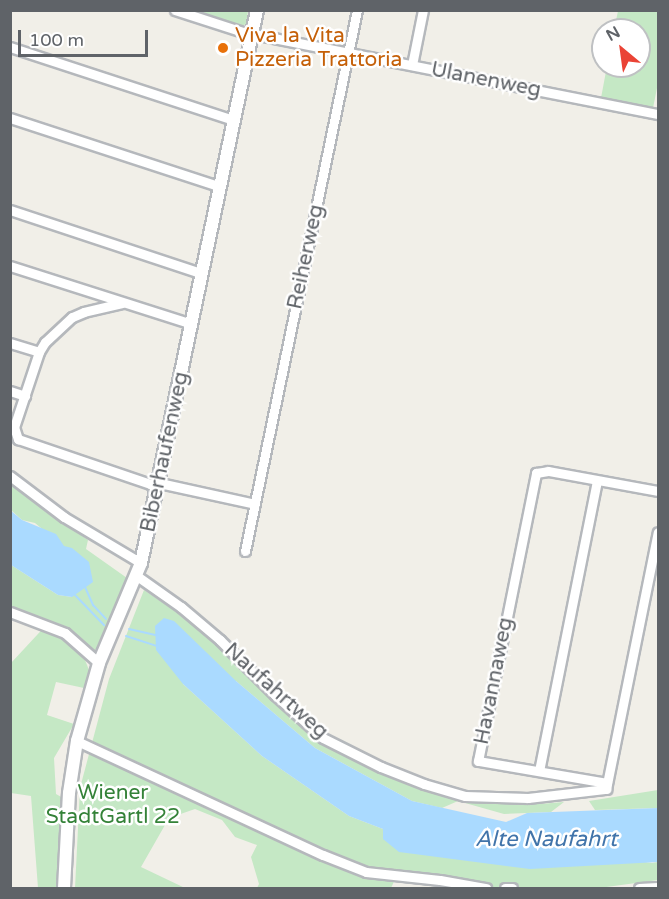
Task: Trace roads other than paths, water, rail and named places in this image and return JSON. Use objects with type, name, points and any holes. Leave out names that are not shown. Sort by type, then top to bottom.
[{"type":"main road","name":"Biberhaufenweg","points":[[64,888],[69,793],[77,741],[99,663],[141,563],[192,324],[218,186],[257,10]]},
{"type":"street","name":"Ulanenweg","points":[[175,10],[230,29],[658,114]]},
{"type":"street","name":"Reiherweg","points":[[245,551],[357,10]]},
{"type":"street","points":[[412,65],[423,10]]},
{"type":"street","points":[[10,47],[233,120]]},
{"type":"street","points":[[10,118],[218,186]]},
{"type":"street","points":[[10,210],[201,273]]},
{"type":"street","points":[[10,266],[192,324]]},
{"type":"street","points":[[122,303],[72,317],[56,330],[39,352],[14,427],[20,440],[146,483],[255,504]]},
{"type":"street","points":[[10,343],[39,352]]},
{"type":"street","points":[[10,391],[25,396]]},
{"type":"street","name":"Havannaweg","points":[[597,481],[548,471],[536,473],[478,761],[606,786]]},
{"type":"street","points":[[10,476],[64,517],[141,563]]},
{"type":"street","points":[[538,771],[597,481],[658,491]]},
{"type":"street","points":[[606,786],[658,532]]},
{"type":"street","name":"Naufahrtweg","points":[[137,576],[182,607],[220,640],[275,695],[323,738],[381,767],[424,784],[465,796],[528,798],[606,786]]},
{"type":"street","points":[[10,612],[65,633],[99,663]]},
{"type":"street","points":[[77,741],[323,855],[366,872],[440,880],[486,888]]},
{"type":"street","points":[[639,888],[658,887]]},
{"type":"street","points":[[505,888],[512,888]]},
{"type":"water","points":[[10,510],[22,520],[56,534],[64,546],[72,548],[89,562],[93,582],[72,597],[58,595],[11,565]]},
{"type":"water","name":"Alte Naufahrt","points":[[164,618],[174,621],[236,681],[315,748],[412,801],[506,822],[527,813],[658,808],[658,862],[530,869],[399,852],[383,839],[383,829],[349,816],[262,756],[183,684],[156,650],[155,626]]},
{"type":"waterway","points":[[85,587],[93,605],[106,619]]},
{"type":"waterway","points":[[75,595],[104,625]]},
{"type":"waterway","points":[[129,629],[155,635]]},
{"type":"waterway","points":[[126,636],[156,646]]},
{"type":"place","name":"Viva la Vita Pizzeria Trattoria","points":[[223,48]]},
{"type":"park label","name":"Wiener StadtGartl 22","points":[[113,805]]}]
